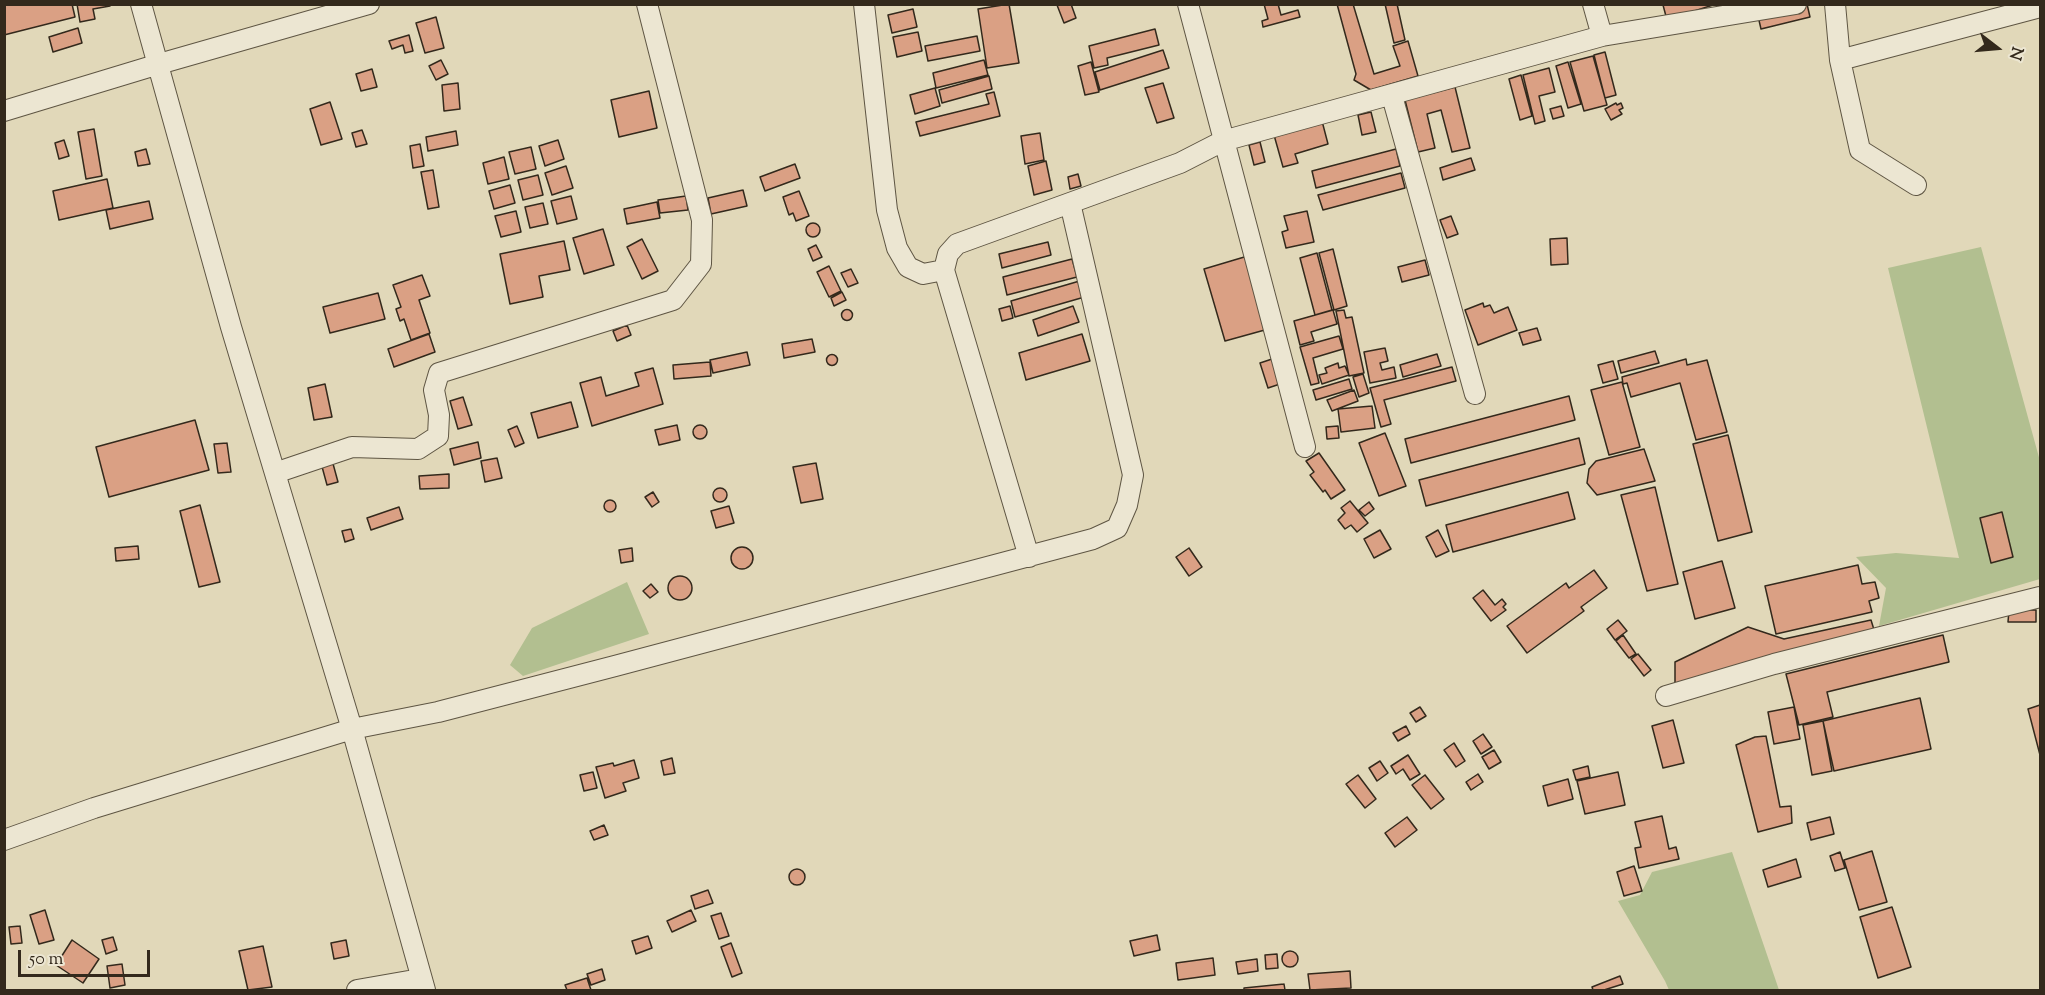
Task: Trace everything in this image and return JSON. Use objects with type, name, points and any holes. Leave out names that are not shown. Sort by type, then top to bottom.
[{"type":"street","points":[[141,4],[231,327],[352,729],[422,985],[357,990]]},
{"type":"street","points":[[4,111],[343,8],[369,4]]},
{"type":"street","points":[[274,473],[352,447],[418,449],[438,436],[439,415],[434,390],[439,373],[673,300],[701,264],[702,220],[647,4]]},
{"type":"street","points":[[864,4],[887,210],[897,248],[908,267],[923,274],[944,270]]},
{"type":"street","points":[[1188,4],[1305,447]]},
{"type":"street","points":[[1593,4],[1602,36]]},
{"type":"street","points":[[1029,557],[944,270],[948,254],[957,243],[1180,163],[1224,141],[1602,36],[1796,4]]},
{"type":"street","points":[[1835,4],[1840,60],[1860,150],[1916,186]]},
{"type":"street","points":[[1840,60],[2040,7]]},
{"type":"street","points":[[1392,96],[1475,394]]},
{"type":"street","points":[[4,840],[94,808],[352,729],[438,712],[1029,557],[1093,539],[1117,528],[1127,505],[1133,475],[1070,203]]},
{"type":"street","points":[[1666,696],[1774,664],[2040,597]]},
{"type":"green space","points":[[1981,247],[2040,461],[2040,579],[1879,626],[1886,588],[1856,557],[1896,553],[1959,558],[1888,268]]},
{"type":"green space","points":[[627,582],[649,634],[523,676],[510,665],[532,628]]},
{"type":"green space","points":[[1732,852],[1779,990],[1669,990],[1618,901],[1640,895],[1652,872]]},
{"type":"building","points":[[9,4],[72,4],[75,17],[4,35],[4,6]]},
{"type":"building","points":[[77,4],[110,4],[110,6],[93,9],[95,19],[80,22]]},
{"type":"building","points":[[1009,4],[1019,63],[987,68],[978,9]]},
{"type":"building","points":[[1071,4],[1076,18],[1064,23],[1057,5]]},
{"type":"building","points":[[1264,4],[1278,4],[1281,15],[1298,10],[1300,17],[1263,27],[1262,21],[1268,19]]},
{"type":"building","points":[[1337,4],[1353,4],[1374,74],[1400,66],[1393,46],[1408,41],[1418,76],[1371,90],[1354,80],[1356,74]]},
{"type":"building","points":[[1385,4],[1397,4],[1405,40],[1394,43]]},
{"type":"building","points":[[1664,4],[1716,4],[1667,20],[1663,5]]},
{"type":"building","points":[[1807,4],[1810,17],[1761,29],[1758,16]]},
{"type":"building","points":[[913,9],[917,27],[892,33],[888,15]]},
{"type":"building","points":[[436,17],[444,48],[425,53],[416,23]]},
{"type":"building","points":[[78,28],[82,43],[53,52],[49,37]]},
{"type":"building","points":[[1155,29],[1159,45],[1107,58],[1108,65],[1094,68],[1089,46]]},
{"type":"building","points":[[918,32],[922,51],[897,57],[893,37]]},
{"type":"building","points":[[409,35],[413,51],[405,53],[403,45],[392,49],[389,41]]},
{"type":"building","points":[[977,36],[980,51],[928,61],[925,46]]},
{"type":"building","points":[[1163,50],[1169,68],[1100,90],[1095,72]]},
{"type":"building","points":[[1605,52],[1616,95],[1605,98],[1594,55]]},
{"type":"building","points":[[1593,56],[1607,105],[1584,111],[1570,62]]},
{"type":"building","points":[[441,60],[448,74],[436,80],[429,66]]},
{"type":"building","points":[[984,60],[988,75],[936,88],[933,73]]},
{"type":"building","points":[[1091,62],[1099,92],[1085,95],[1078,66]]},
{"type":"building","points":[[1568,62],[1581,104],[1568,108],[1556,66]]},
{"type":"building","points":[[1549,68],[1555,92],[1539,96],[1545,121],[1535,124],[1523,75]]},
{"type":"building","points":[[372,69],[377,87],[361,91],[356,74]]},
{"type":"building","points":[[1521,75],[1532,116],[1520,120],[1509,79]]},
{"type":"building","points":[[989,76],[992,89],[942,103],[939,90]]},
{"type":"building","points":[[458,83],[460,109],[444,111],[442,85]]},
{"type":"building","points":[[1163,83],[1174,118],[1157,123],[1145,88]]},
{"type":"building","points":[[1455,87],[1470,148],[1452,152],[1441,110],[1427,114],[1435,148],[1418,152],[1405,100]]},
{"type":"building","points":[[935,88],[940,106],[915,114],[910,95]]},
{"type":"building","points":[[649,91],[657,128],[619,137],[611,100]]},
{"type":"building","points":[[994,92],[1000,116],[920,136],[916,122],[989,104],[986,94]]},
{"type":"building","points":[[330,102],[342,139],[321,145],[310,109]]},
{"type":"building","points":[[1616,103],[1617,105],[1621,103],[1623,108],[1619,110],[1622,114],[1611,120],[1605,109]]},
{"type":"building","points":[[1561,106],[1564,116],[1553,119],[1550,109]]},
{"type":"building","points":[[1371,112],[1376,132],[1362,135],[1358,115]]},
{"type":"building","points":[[1322,121],[1328,144],[1295,154],[1298,163],[1283,167],[1274,135]]},
{"type":"building","points":[[94,129],[102,176],[86,179],[78,132]]},
{"type":"building","points":[[362,130],[367,144],[356,147],[352,133]]},
{"type":"building","points":[[456,131],[458,145],[428,151],[426,137]]},
{"type":"building","points":[[1040,133],[1044,160],[1025,164],[1021,136]]},
{"type":"building","points":[[64,140],[69,156],[59,159],[55,143]]},
{"type":"building","points":[[558,140],[564,159],[545,166],[539,146]]},
{"type":"building","points":[[1260,142],[1265,162],[1254,165],[1249,145]]},
{"type":"building","points":[[420,144],[424,166],[413,168],[410,146]]},
{"type":"building","points":[[531,147],[536,169],[515,174],[509,152]]},
{"type":"building","points":[[146,149],[150,164],[138,166],[135,152]]},
{"type":"building","points":[[1396,149],[1400,166],[1316,188],[1312,171]]},
{"type":"building","points":[[504,157],[509,179],[488,184],[483,163]]},
{"type":"building","points":[[1471,158],[1475,170],[1443,180],[1440,168]]},
{"type":"building","points":[[1046,161],[1052,190],[1034,195],[1028,166]]},
{"type":"building","points":[[795,164],[800,178],[765,191],[760,177]]},
{"type":"building","points":[[566,166],[573,188],[552,195],[545,173]]},
{"type":"building","points":[[433,170],[439,207],[428,209],[421,172]]},
{"type":"building","points":[[1401,173],[1405,188],[1323,210],[1318,195]]},
{"type":"building","points":[[1078,174],[1081,186],[1070,189],[1068,177]]},
{"type":"building","points":[[538,175],[543,195],[523,200],[518,180]]},
{"type":"building","points":[[107,179],[113,208],[59,220],[53,191]]},
{"type":"building","points":[[510,185],[515,203],[494,209],[489,191]]},
{"type":"building","points":[[743,190],[747,206],[711,214],[708,198]]},
{"type":"building","points":[[799,191],[809,216],[796,221],[793,213],[789,215],[783,197]]},
{"type":"building","points":[[571,196],[577,219],[557,224],[551,201]]},
{"type":"building","points":[[686,196],[688,210],[660,213],[658,200]]},
{"type":"building","points":[[149,201],[153,219],[110,229],[106,210]]},
{"type":"building","points":[[657,202],[660,218],[627,224],[624,209]]},
{"type":"building","points":[[543,203],[548,224],[530,228],[525,207]]},
{"type":"building","points":[[516,211],[521,232],[501,237],[495,216]]},
{"type":"building","points":[[1307,211],[1314,242],[1286,248],[1282,232],[1288,230],[1284,216]]},
{"type":"building","points":[[1451,216],[1458,234],[1447,238],[1440,220]]},
{"type":"building","points":[[813,223],[818,225],[820,230],[818,235],[813,237],[808,235],[806,230],[808,225]]},
{"type":"building","points":[[603,229],[614,265],[584,274],[573,238]]},
{"type":"building","points":[[1567,238],[1568,264],[1551,265],[1550,239]]},
{"type":"building","points":[[642,239],[658,271],[642,279],[627,247]]},
{"type":"building","points":[[564,241],[570,270],[539,276],[543,297],[510,304],[500,254]]},
{"type":"building","points":[[1048,242],[1051,255],[1002,268],[999,254]]},
{"type":"building","points":[[816,245],[822,257],[813,261],[808,249]]},
{"type":"building","points":[[1333,249],[1347,306],[1334,310],[1319,253]]},
{"type":"building","points":[[1317,253],[1332,310],[1315,315],[1300,258]]},
{"type":"building","points":[[1251,255],[1272,328],[1225,341],[1204,269]]},
{"type":"building","points":[[1072,259],[1077,277],[1007,295],[1003,277]]},
{"type":"building","points":[[1425,260],[1429,275],[1402,282],[1398,267]]},
{"type":"building","points":[[829,266],[841,291],[829,297],[817,272]]},
{"type":"building","points":[[851,269],[858,283],[848,287],[841,273]]},
{"type":"building","points":[[422,275],[430,296],[419,300],[430,333],[411,340],[404,319],[400,321],[396,309],[401,307],[393,285]]},
{"type":"building","points":[[1083,280],[1088,296],[1015,317],[1011,301]]},
{"type":"building","points":[[842,292],[846,300],[834,306],[831,298]]},
{"type":"building","points":[[378,293],[385,319],[330,333],[323,307]]},
{"type":"building","points":[[1483,303],[1484,307],[1490,305],[1494,313],[1508,307],[1517,330],[1478,345],[1465,310]]},
{"type":"building","points":[[1010,306],[1013,318],[1002,321],[999,309]]},
{"type":"building","points":[[1073,306],[1079,322],[1038,336],[1033,320]]},
{"type":"building","points":[[847,309],[853,315],[847,321],[841,315]]},
{"type":"building","points":[[1333,310],[1337,324],[1311,332],[1314,341],[1300,345],[1294,321]]},
{"type":"building","points":[[1344,310],[1346,318],[1352,317],[1364,373],[1349,376],[1336,311]]},
{"type":"building","points":[[627,325],[631,335],[617,341],[613,331]]},
{"type":"building","points":[[1537,328],[1541,340],[1523,345],[1519,333]]},
{"type":"building","points":[[429,334],[435,352],[394,367],[388,349]]},
{"type":"building","points":[[1082,334],[1090,361],[1026,380],[1019,353]]},
{"type":"building","points":[[1339,336],[1343,349],[1313,358],[1319,383],[1311,385],[1300,347]]},
{"type":"building","points":[[812,339],[815,352],[784,358],[782,344]]},
{"type":"building","points":[[1385,348],[1388,361],[1380,363],[1382,370],[1394,367],[1396,378],[1370,383],[1364,352]]},
{"type":"building","points":[[1655,351],[1659,363],[1621,373],[1618,361]]},
{"type":"building","points":[[747,352],[750,365],[713,373],[710,360]]},
{"type":"building","points":[[832,354],[838,360],[832,366],[826,360]]},
{"type":"building","points":[[1437,354],[1441,366],[1403,377],[1400,365]]},
{"type":"building","points":[[1275,358],[1283,383],[1268,388],[1260,363]]},
{"type":"building","points":[[1686,359],[1687,365],[1707,360],[1727,432],[1696,440],[1680,383],[1631,397],[1627,383],[1623,384],[1622,377]]},
{"type":"building","points":[[1613,361],[1618,379],[1603,383],[1598,365]]},
{"type":"building","points":[[710,362],[711,376],[674,379],[673,365]]},
{"type":"building","points":[[1338,363],[1339,368],[1345,366],[1349,375],[1322,384],[1319,375],[1327,373],[1325,368]]},
{"type":"building","points":[[1452,367],[1456,381],[1384,400],[1391,424],[1381,427],[1370,388]]},
{"type":"building","points":[[653,368],[663,404],[592,426],[580,383],[601,377],[606,396],[639,386],[635,373]]},
{"type":"building","points":[[1363,374],[1369,393],[1359,397],[1353,377]]},
{"type":"building","points":[[1349,379],[1352,389],[1316,400],[1313,390]]},
{"type":"building","points":[[1622,382],[1640,447],[1609,455],[1591,390]]},
{"type":"building","points":[[325,384],[332,417],[314,420],[308,388]]},
{"type":"building","points":[[1354,390],[1358,401],[1332,411],[1327,400]]},
{"type":"building","points":[[1569,396],[1575,420],[1411,463],[1405,439]]},
{"type":"building","points":[[463,397],[472,425],[458,429],[450,401]]},
{"type":"building","points":[[571,402],[578,427],[538,438],[531,413]]},
{"type":"building","points":[[1372,406],[1375,428],[1341,432],[1338,409]]},
{"type":"building","points":[[195,420],[209,470],[109,497],[96,447]]},
{"type":"building","points":[[677,425],[680,440],[659,445],[655,430]]},
{"type":"building","points":[[700,425],[705,427],[707,432],[705,437],[700,439],[695,437],[693,432],[695,427]]},
{"type":"building","points":[[517,426],[524,443],[515,447],[508,430]]},
{"type":"building","points":[[1338,426],[1339,438],[1327,439],[1326,427]]},
{"type":"building","points":[[1385,433],[1406,486],[1379,496],[1359,443]]},
{"type":"building","points":[[1728,435],[1752,532],[1718,541],[1693,444]]},
{"type":"building","points":[[1579,438],[1585,464],[1426,506],[1419,480]]},
{"type":"building","points":[[478,442],[481,458],[454,465],[450,449]]},
{"type":"building","points":[[227,443],[231,472],[218,473],[214,444]]},
{"type":"building","points":[[1644,449],[1655,481],[1597,495],[1587,483],[1589,469],[1596,461]]},
{"type":"building","points":[[1319,453],[1345,490],[1331,499],[1310,475],[1314,472],[1306,461]]},
{"type":"building","points":[[497,458],[502,478],[485,482],[481,461]]},
{"type":"building","points":[[332,460],[338,482],[327,485],[321,463]]},
{"type":"building","points":[[816,463],[823,499],[801,503],[793,467]]},
{"type":"building","points":[[449,474],[449,488],[420,489],[419,476]]},
{"type":"building","points":[[1655,487],[1678,584],[1647,591],[1621,495]]},
{"type":"building","points":[[720,488],[725,490],[727,495],[725,500],[720,502],[715,500],[713,495],[715,490]]},
{"type":"building","points":[[653,492],[659,502],[652,507],[645,497]]},
{"type":"building","points":[[1568,492],[1575,519],[1453,552],[1446,525]]},
{"type":"building","points":[[612,500],[616,506],[612,512],[608,512],[604,504]]},
{"type":"building","points":[[1350,501],[1368,523],[1357,532],[1351,525],[1345,529],[1338,520],[1345,513],[1341,508]]},
{"type":"building","points":[[1369,502],[1374,509],[1365,516],[1359,510]]},
{"type":"building","points":[[200,505],[220,582],[199,587],[180,511]]},
{"type":"building","points":[[729,506],[734,523],[716,528],[711,511]]},
{"type":"building","points":[[399,507],[403,519],[371,530],[367,518]]},
{"type":"building","points":[[2002,512],[2013,557],[1991,563],[1980,518]]},
{"type":"building","points":[[351,529],[354,539],[345,542],[342,531]]},
{"type":"building","points":[[1380,530],[1391,549],[1374,558],[1364,539]]},
{"type":"building","points":[[1438,530],[1449,551],[1436,557],[1426,537]]},
{"type":"building","points":[[138,546],[139,559],[116,561],[115,548]]},
{"type":"building","points":[[738,547],[746,547],[753,554],[753,562],[746,569],[738,569],[731,562],[731,554]]},
{"type":"building","points":[[632,548],[633,561],[621,563],[619,550]]},
{"type":"building","points":[[1189,548],[1202,567],[1189,576],[1176,557]]},
{"type":"building","points":[[1722,561],[1735,608],[1695,619],[1683,572]]},
{"type":"building","points":[[1858,565],[1862,584],[1875,582],[1879,598],[1869,601],[1872,612],[1776,634],[1765,586]]},
{"type":"building","points":[[1594,570],[1607,588],[1581,607],[1584,611],[1527,653],[1507,626],[1566,583],[1569,588]]},
{"type":"building","points":[[680,576],[689,579],[692,588],[689,597],[680,600],[671,597],[668,588],[671,579]]},
{"type":"building","points":[[651,584],[658,592],[650,598],[643,591]]},
{"type":"building","points":[[1483,590],[1495,605],[1502,599],[1506,604],[1503,607],[1506,610],[1491,621],[1473,598]]},
{"type":"building","points":[[2009,610],[2036,610],[2036,622],[2008,622]]},
{"type":"building","points":[[1618,620],[1627,631],[1615,640],[1607,629]]},
{"type":"building","points":[[1871,620],[1875,633],[1675,689],[1675,662],[1748,627],[1784,639]]},
{"type":"building","points":[[1623,635],[1636,654],[1629,658],[1616,641]]},
{"type":"building","points":[[1943,635],[1949,662],[1827,692],[1833,717],[1799,725],[1786,674]]},
{"type":"building","points":[[1638,654],[1651,670],[1644,676],[1631,659]]},
{"type":"building","points":[[1920,698],[1931,749],[1834,771],[1823,721]]},
{"type":"building","points":[[2040,705],[2040,755],[2028,709]]},
{"type":"building","points":[[1420,707],[1426,716],[1416,722],[1410,713]]},
{"type":"building","points":[[1794,707],[1800,739],[1774,744],[1768,712]]},
{"type":"building","points":[[1673,720],[1684,763],[1663,768],[1652,726]]},
{"type":"building","points":[[1823,721],[1832,771],[1812,775],[1803,725]]},
{"type":"building","points":[[1406,726],[1410,734],[1398,741],[1393,733]]},
{"type":"building","points":[[1483,734],[1492,747],[1481,754],[1473,741]]},
{"type":"building","points":[[1766,736],[1780,807],[1791,806],[1792,823],[1758,832],[1736,745],[1755,737]]},
{"type":"building","points":[[1454,743],[1465,761],[1456,767],[1444,750]]},
{"type":"building","points":[[1494,750],[1501,762],[1489,769],[1482,757]]},
{"type":"building","points":[[1408,755],[1420,774],[1410,780],[1403,769],[1396,774],[1391,766]]},
{"type":"building","points":[[672,758],[675,773],[664,775],[661,761]]},
{"type":"building","points":[[634,760],[639,778],[623,783],[626,791],[605,798],[596,767],[613,763],[614,766]]},
{"type":"building","points":[[1380,761],[1388,773],[1377,781],[1369,768]]},
{"type":"building","points":[[1588,766],[1590,777],[1576,780],[1573,770]]},
{"type":"building","points":[[593,772],[597,788],[584,791],[580,775]]},
{"type":"building","points":[[1618,772],[1625,805],[1585,814],[1577,781]]},
{"type":"building","points":[[1478,774],[1483,782],[1471,790],[1466,782]]},
{"type":"building","points":[[1358,775],[1376,799],[1365,808],[1346,784]]},
{"type":"building","points":[[1425,775],[1444,799],[1431,809],[1412,785]]},
{"type":"building","points":[[1568,779],[1573,799],[1548,806],[1543,786]]},
{"type":"building","points":[[1662,816],[1669,849],[1676,847],[1679,859],[1639,868],[1635,848],[1641,847],[1635,822]]},
{"type":"building","points":[[1407,817],[1417,830],[1395,847],[1385,833]]},
{"type":"building","points":[[1830,817],[1834,834],[1811,840],[1807,823]]},
{"type":"building","points":[[604,825],[608,835],[594,840],[590,831]]},
{"type":"building","points":[[1872,851],[1887,902],[1859,910],[1844,860]]},
{"type":"building","points":[[1840,852],[1845,868],[1835,871],[1830,856]]},
{"type":"building","points":[[1796,859],[1801,877],[1768,887],[1763,870]]},
{"type":"building","points":[[1634,866],[1642,891],[1624,896],[1617,872]]},
{"type":"building","points":[[794,869],[800,869],[805,877],[803,883],[794,885],[789,880],[789,874]]},
{"type":"building","points":[[708,890],[713,903],[695,909],[691,896]]},
{"type":"building","points":[[1892,907],[1911,967],[1878,978],[1860,917]]},
{"type":"building","points":[[45,910],[54,940],[39,944],[30,915]]},
{"type":"building","points":[[691,910],[696,921],[672,932],[667,921]]},
{"type":"building","points":[[721,913],[729,936],[719,939],[711,916]]},
{"type":"building","points":[[20,926],[22,943],[11,944],[9,927]]},
{"type":"building","points":[[1157,935],[1160,950],[1134,956],[1130,941]]},
{"type":"building","points":[[648,936],[652,948],[636,954],[632,941]]},
{"type":"building","points":[[113,937],[117,950],[106,954],[102,940]]},
{"type":"building","points":[[72,940],[99,959],[83,983],[56,965]]},
{"type":"building","points":[[346,940],[349,956],[334,959],[331,943]]},
{"type":"building","points":[[731,943],[742,973],[732,977],[721,947]]},
{"type":"building","points":[[263,946],[272,987],[248,990],[239,951]]},
{"type":"building","points":[[1290,951],[1298,959],[1290,967],[1282,959]]},
{"type":"building","points":[[1277,954],[1278,968],[1266,969],[1265,955]]},
{"type":"building","points":[[1213,958],[1215,975],[1178,980],[1176,963]]},
{"type":"building","points":[[1257,959],[1258,971],[1238,974],[1236,962]]},
{"type":"building","points":[[122,964],[125,985],[110,988],[107,966]]},
{"type":"building","points":[[602,969],[605,980],[591,985],[587,974]]},
{"type":"building","points":[[1350,971],[1351,988],[1310,990],[1308,974]]},
{"type":"building","points":[[1620,976],[1623,984],[1604,990],[1593,990],[1592,987]]},
{"type":"building","points":[[587,978],[591,990],[567,990],[565,985]]},
{"type":"building","points":[[1284,984],[1285,990],[1244,990],[1244,988]]}]
